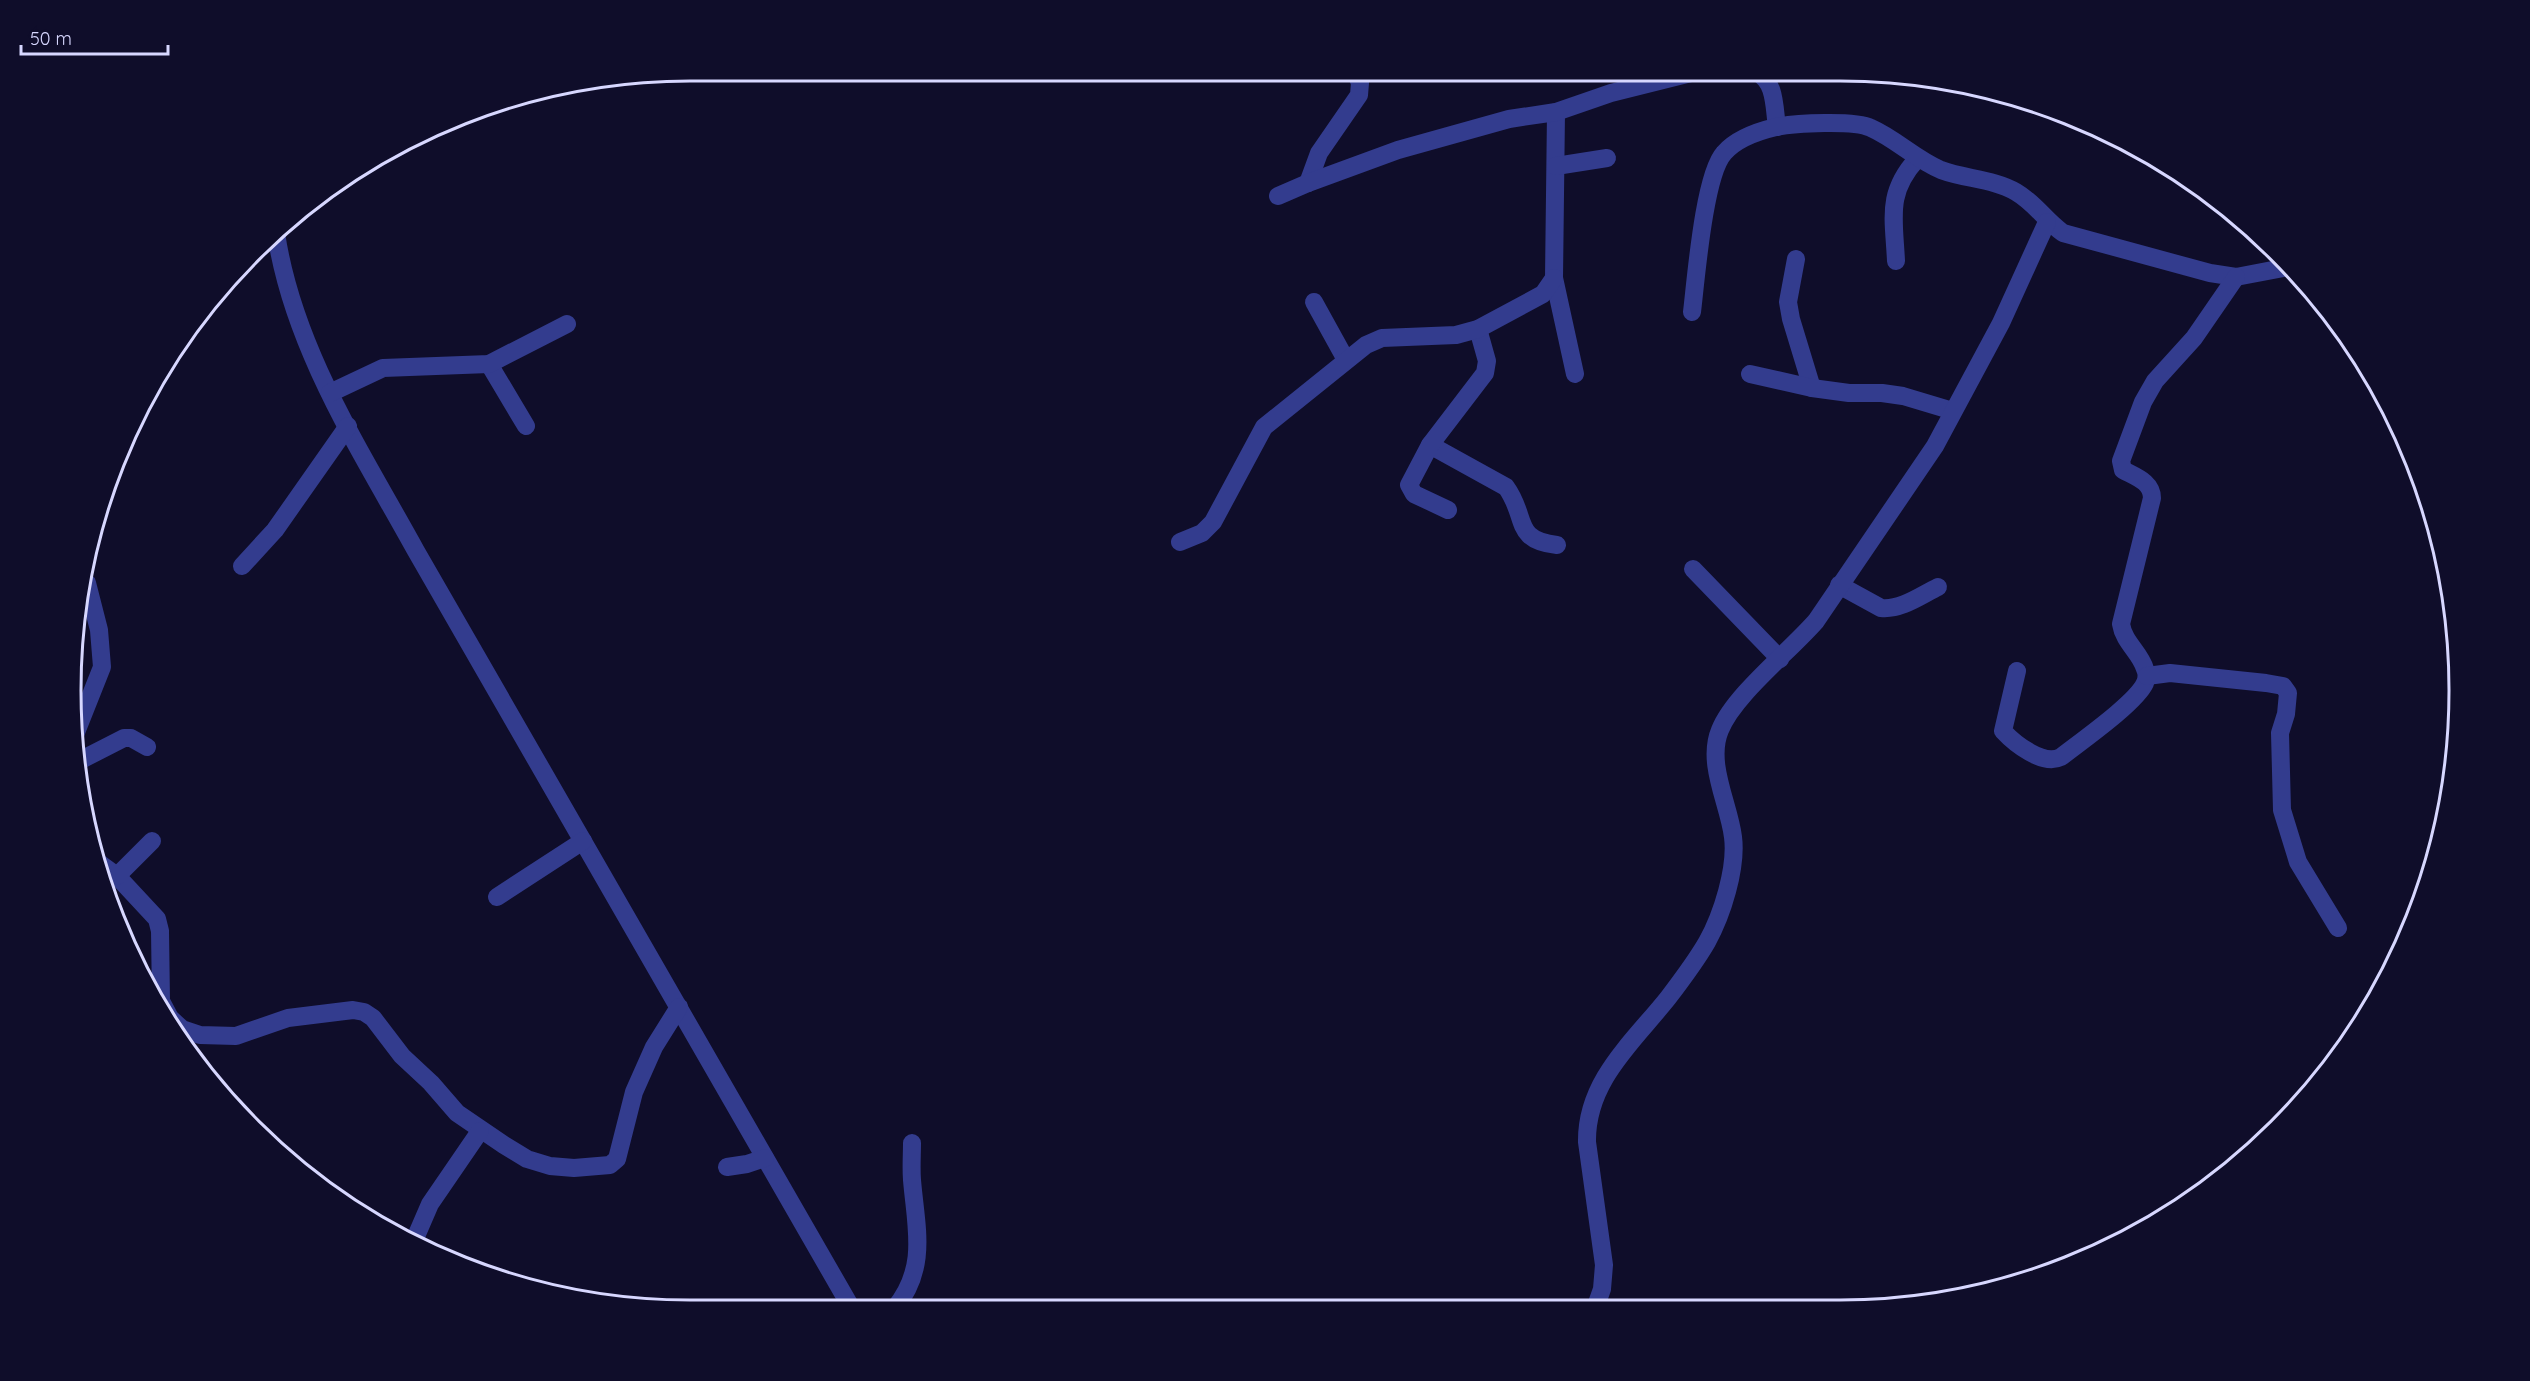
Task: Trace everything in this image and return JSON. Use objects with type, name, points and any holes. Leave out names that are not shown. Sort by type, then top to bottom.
[{"type":"street","points":[[1308,183],[1319,153],[1359,95],[1359,81]]},
{"type":"street","points":[[1278,196],[1398,150],[1509,119],[1556,112],[1611,93],[1659,81]]},
{"type":"street","points":[[1768,81],[1777,127]]},
{"type":"street","points":[[1556,112],[1554,278],[1575,374]]},
{"type":"street","points":[[1692,312],[1710,181],[1723,153],[1744,138],[1777,127],[1851,123],[1871,128],[1917,159],[1945,171],[2013,190],[2032,202],[2047,222],[2063,233],[2210,273],[2236,277],[2276,266]]},
{"type":"street","points":[[1556,166],[1607,159]]},
{"type":"street","points":[[1896,261],[1893,207],[1900,180],[1917,159]]},
{"type":"street","points":[[1598,1300],[1602,1289],[1604,1264],[1587,1142],[1587,1122],[1594,1099],[1622,1051],[1680,981],[1707,942],[1719,914],[1733,865],[1734,838],[1716,759],[1719,731],[1735,704],[1816,621],[1935,446],[2001,322],[2047,222]]},
{"type":"street","points":[[278,243],[281,265],[297,318],[330,393],[416,551],[847,1300]]},
{"type":"street","points":[[1796,259],[1788,302],[1812,388]]},
{"type":"street","points":[[2017,671],[2002,731],[2037,756],[2054,760],[2061,757],[2125,705],[2141,688],[2146,676],[2145,668],[2123,636],[2121,624],[2152,498],[2152,490],[2145,482],[2123,470],[2121,461],[2143,402],[2155,381],[2194,338],[2236,277]]},
{"type":"street","points":[[1180,542],[1203,533],[1214,522],[1264,427],[1366,345],[1382,338],[1456,336],[1478,329],[1543,294],[1554,278]]},
{"type":"street","points":[[1314,302],[1346,360]]},
{"type":"street","points":[[330,393],[383,368],[489,363],[567,324]]},
{"type":"street","points":[[1448,510],[1414,494],[1409,485],[1430,445],[1485,374],[1487,361],[1478,329]]},
{"type":"street","points":[[489,363],[526,426]]},
{"type":"street","points":[[1750,374],[1812,388],[1903,396],[1953,411]]},
{"type":"street","points":[[242,566],[275,530],[348,426]]},
{"type":"street","points":[[1430,445],[1506,488],[1515,499],[1522,526],[1528,536],[1539,543],[1557,545]]},
{"type":"street","points":[[1694,569],[1780,659]]},
{"type":"street","points":[[1839,585],[1881,608],[1888,609],[1898,608],[1938,587]]},
{"type":"street","points":[[82,718],[102,667],[99,630],[89,592]]},
{"type":"street","points":[[2146,676],[2170,673],[2283,686],[2288,693],[2286,714],[2280,733],[2282,810],[2298,862],[2338,928]]},
{"type":"street","points":[[85,758],[124,738],[131,738],[147,747]]},
{"type":"street","points":[[117,876],[152,841]]},
{"type":"street","points":[[497,897],[583,841]]},
{"type":"street","points":[[108,870],[157,919],[160,931],[161,991]]},
{"type":"street","points":[[185,1030],[200,1035],[236,1036],[288,1018],[353,1010],[364,1012],[373,1018],[402,1056],[432,1083],[457,1113],[480,1131],[527,1159],[550,1166],[574,1168],[610,1165],[617,1159],[634,1092],[644,1068],[679,1007]]},
{"type":"street","points":[[417,1235],[430,1204],[480,1131]]},
{"type":"street","points":[[902,1300],[914,1277],[917,1258],[918,1234],[912,1179],[912,1143]]},
{"type":"street","points":[[727,1167],[765,1158]]}]
